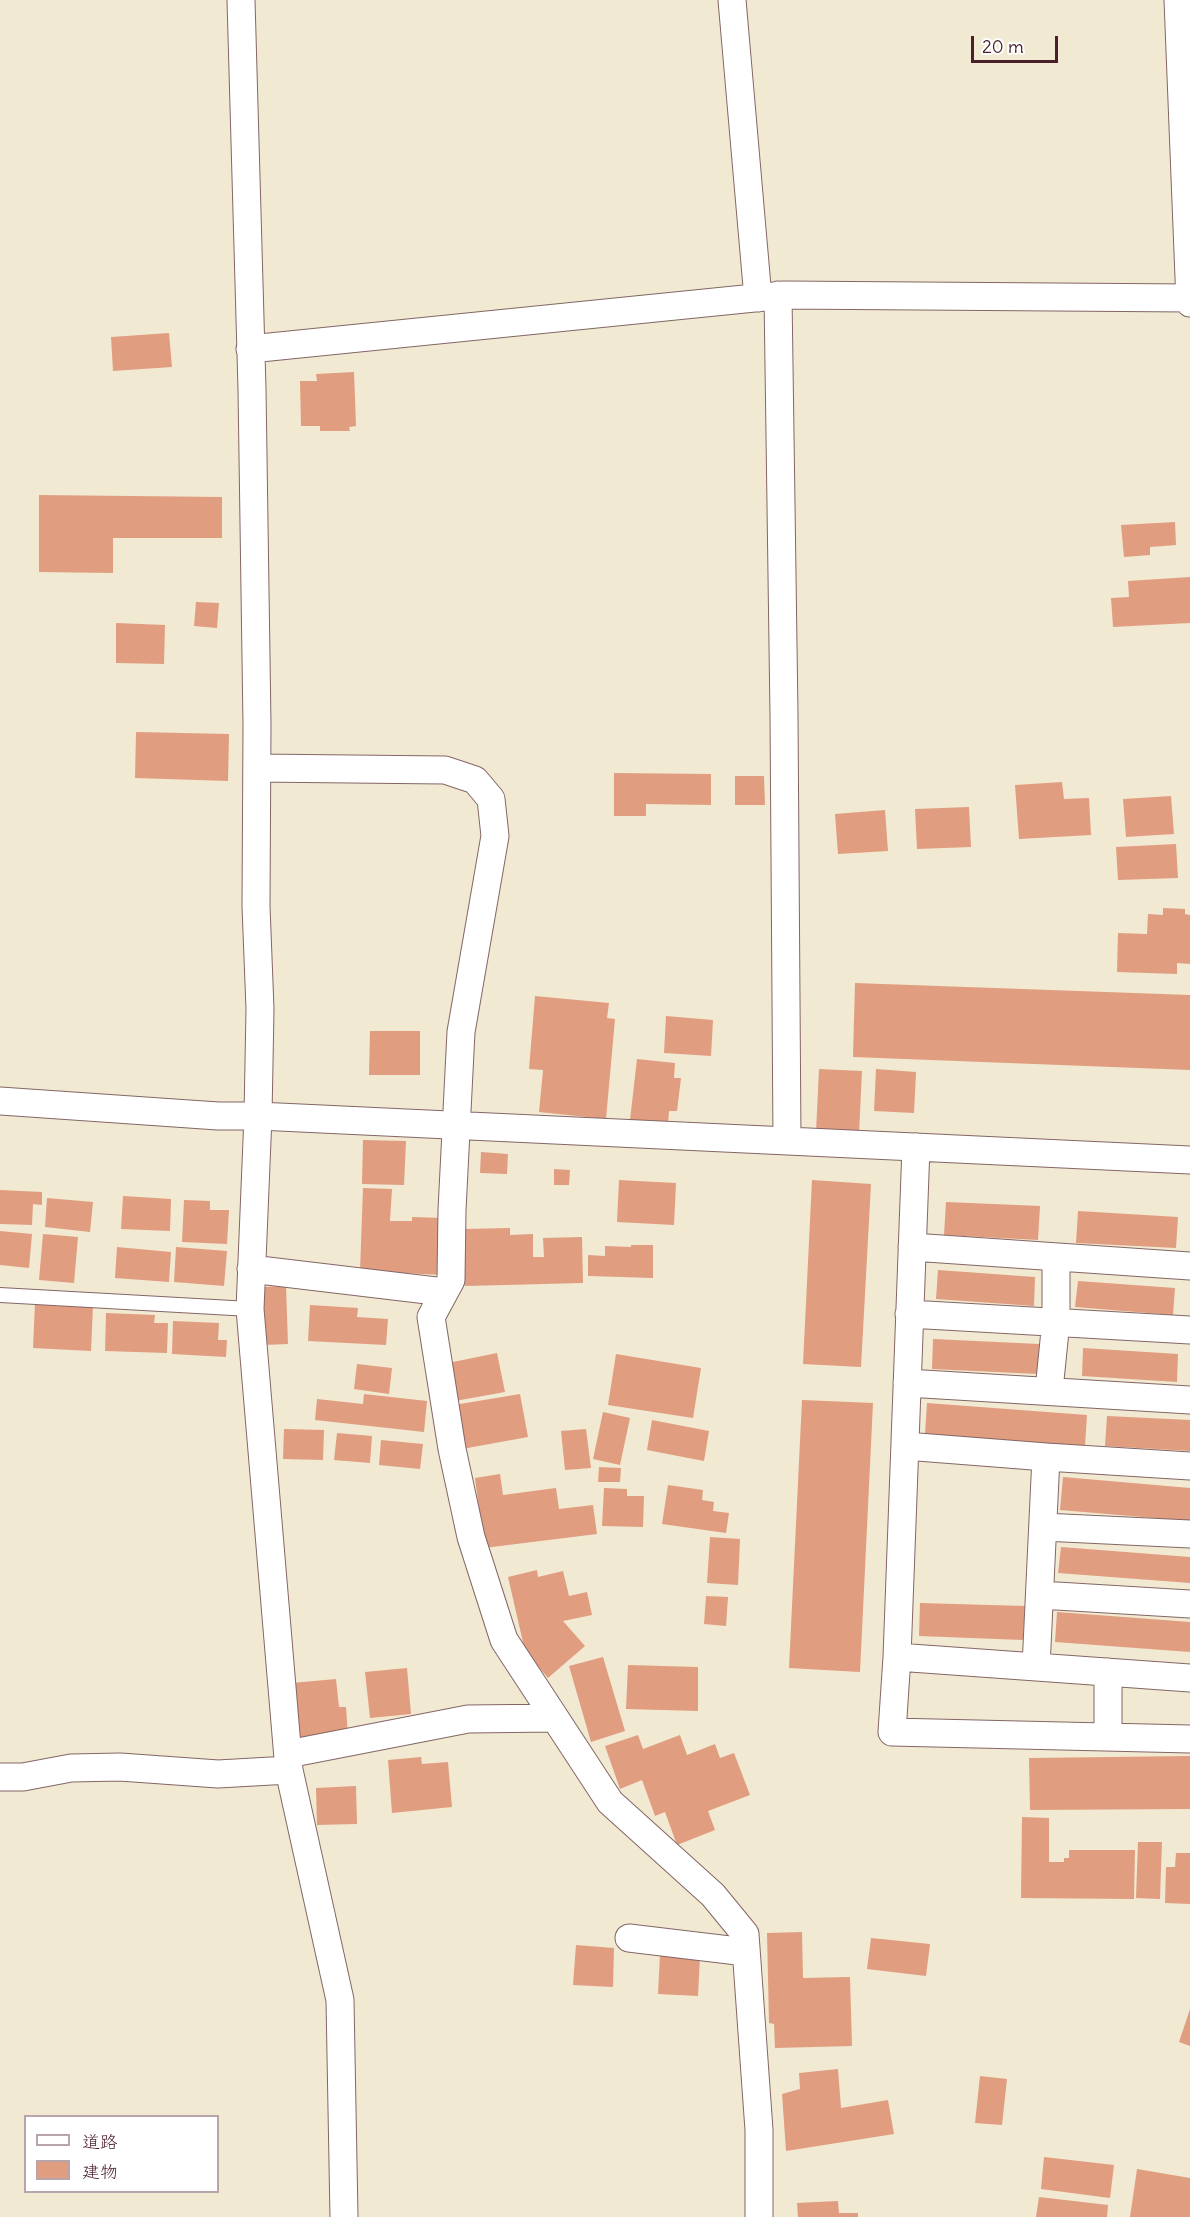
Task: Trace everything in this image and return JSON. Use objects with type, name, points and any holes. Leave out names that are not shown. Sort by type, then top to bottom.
[{"type":"street","points":[[241,0],[250,349],[257,768],[256,906],[260,1009],[250,1309],[288,1762],[340,2000],[344,2217]]},
{"type":"street","points":[[732,0],[768,297],[784,715],[787,1141]]},
{"type":"street","points":[[250,349],[768,297],[1189,293],[1178,0]]},
{"type":"street","points":[[257,768],[445,770],[475,780],[491,799],[495,836],[461,1032],[455,1125],[451,1280],[431,1317],[452,1449],[471,1537],[504,1640],[610,1802],[713,1895],[745,1934],[759,2130],[759,2217]]},
{"type":"street","points":[[0,1101],[218,1116],[258,1116],[1190,1160]]},
{"type":"street","points":[[916,1147],[897,1657],[892,1732],[1190,1739]]},
{"type":"street","points":[[912,1246],[1190,1266]]},
{"type":"street","points":[[1049,1390],[1056,1321],[1056,1257]]},
{"type":"street","points":[[252,1269],[444,1292]]},
{"type":"street","points":[[909,1314],[1190,1330]]},
{"type":"street","points":[[907,1383],[1190,1400]]},
{"type":"street","points":[[905,1446],[1190,1466]]},
{"type":"street","points":[[1036,1667],[1046,1456]]},
{"type":"street","points":[[1043,1527],[1190,1534]]},
{"type":"street","points":[[1040,1595],[1190,1604]]},
{"type":"street","points":[[897,1657],[1190,1678]]},
{"type":"street","points":[[1108,1672],[1108,1737]]},
{"type":"street","points":[[0,1777],[23,1777],[81,1767],[120,1767],[218,1774],[288,1762],[468,1719],[555,1718]]},
{"type":"street","points":[[629,1938],[746,1952]]},
{"type":"lane","points":[[0,1295],[250,1309]]},
{"type":"building","points":[[169,333],[172,367],[113,371],[111,337]]},
{"type":"building","points":[[354,372],[356,426],[349,427],[350,431],[320,431],[320,426],[301,426],[300,381],[317,381],[316,374]]},
{"type":"building","points":[[39,495],[222,497],[222,538],[113,538],[113,573],[39,572]]},
{"type":"building","points":[[1175,522],[1176,545],[1150,547],[1150,555],[1124,557],[1121,525]]},
{"type":"building","points":[[1190,577],[1190,623],[1113,627],[1111,598],[1129,597],[1128,581]]},
{"type":"building","points":[[196,602],[219,603],[217,628],[194,626]]},
{"type":"building","points":[[116,623],[165,625],[164,664],[116,663]]},
{"type":"building","points":[[136,732],[229,734],[228,781],[135,778]]},
{"type":"building","points":[[614,773],[711,774],[711,805],[646,804],[646,816],[614,816]]},
{"type":"building","points":[[735,776],[764,776],[765,805],[735,805]]},
{"type":"building","points":[[1062,782],[1064,799],[1089,798],[1091,835],[1019,839],[1015,785]]},
{"type":"building","points":[[1171,796],[1174,834],[1126,837],[1123,799]]},
{"type":"building","points":[[969,807],[971,847],[917,849],[915,809]]},
{"type":"building","points":[[885,810],[888,851],[838,854],[835,814]]},
{"type":"building","points":[[1176,844],[1178,878],[1118,880],[1116,847]]},
{"type":"building","points":[[1163,908],[1185,909],[1185,914],[1190,915],[1190,964],[1177,963],[1177,974],[1117,972],[1118,933],[1147,934],[1148,914],[1163,915]]},
{"type":"building","points":[[855,983],[1190,995],[1190,1070],[853,1057]]},
{"type":"building","points":[[535,996],[609,1003],[607,1018],[615,1019],[606,1119],[539,1112],[543,1070],[529,1069]]},
{"type":"building","points":[[666,1016],[713,1020],[711,1056],[664,1053]]},
{"type":"building","points":[[370,1031],[420,1031],[420,1075],[369,1075]]},
{"type":"building","points":[[637,1059],[675,1063],[674,1078],[681,1078],[677,1111],[669,1111],[668,1124],[630,1120]]},
{"type":"building","points":[[819,1069],[862,1071],[859,1134],[816,1132]]},
{"type":"building","points":[[876,1069],[916,1072],[914,1113],[874,1111]]},
{"type":"building","points":[[363,1140],[406,1141],[404,1185],[362,1184]]},
{"type":"building","points":[[481,1152],[508,1154],[507,1174],[480,1173]]},
{"type":"building","points":[[554,1169],[570,1170],[569,1185],[554,1185]]},
{"type":"building","points":[[619,1180],[676,1183],[674,1225],[617,1222]]},
{"type":"building","points":[[812,1180],[871,1184],[861,1367],[803,1364]]},
{"type":"building","points":[[363,1188],[392,1189],[390,1221],[412,1221],[412,1217],[444,1218],[442,1275],[360,1271]]},
{"type":"building","points":[[0,1190],[42,1192],[42,1205],[33,1204],[32,1225],[0,1224]]},
{"type":"building","points":[[123,1196],[171,1199],[170,1231],[121,1229]]},
{"type":"building","points":[[47,1198],[93,1202],[90,1232],[45,1227]]},
{"type":"building","points":[[184,1200],[210,1201],[210,1210],[229,1210],[227,1244],[182,1242]]},
{"type":"building","points":[[946,1202],[1040,1206],[1038,1240],[944,1235]]},
{"type":"building","points":[[1078,1211],[1178,1217],[1176,1248],[1076,1243]]},
{"type":"building","points":[[510,1228],[510,1235],[533,1234],[533,1257],[544,1257],[543,1238],[582,1237],[583,1283],[465,1286],[463,1229]]},
{"type":"building","points":[[0,1231],[32,1234],[29,1268],[0,1265]]},
{"type":"building","points":[[43,1234],[78,1237],[74,1283],[39,1280]]},
{"type":"building","points":[[631,1245],[653,1245],[653,1278],[588,1276],[588,1255],[605,1256],[605,1246],[631,1247]]},
{"type":"building","points":[[117,1247],[171,1252],[169,1282],[115,1278]]},
{"type":"building","points":[[176,1247],[227,1251],[224,1286],[174,1282]]},
{"type":"building","points":[[938,1270],[1035,1277],[1034,1306],[936,1299]]},
{"type":"building","points":[[1078,1281],[1175,1288],[1173,1315],[1075,1307]]},
{"type":"building","points":[[286,1286],[288,1344],[263,1345],[261,1287]]},
{"type":"building","points":[[35,1303],[93,1306],[91,1351],[33,1348]]},
{"type":"building","points":[[310,1305],[358,1308],[357,1317],[388,1319],[386,1345],[308,1341]]},
{"type":"building","points":[[106,1313],[155,1315],[154,1323],[168,1323],[167,1353],[105,1351]]},
{"type":"building","points":[[173,1321],[219,1323],[218,1340],[227,1340],[226,1357],[172,1354]]},
{"type":"building","points":[[933,1339],[1039,1344],[1038,1374],[932,1369]]},
{"type":"building","points":[[1083,1348],[1178,1354],[1177,1382],[1082,1376]]},
{"type":"building","points":[[497,1353],[505,1392],[455,1401],[448,1363]]},
{"type":"building","points":[[616,1354],[701,1368],[693,1418],[608,1405]]},
{"type":"building","points":[[357,1364],[392,1368],[389,1394],[354,1389]]},
{"type":"building","points":[[364,1394],[427,1401],[424,1432],[315,1420],[317,1399],[363,1404]]},
{"type":"building","points":[[520,1394],[528,1437],[462,1449],[454,1405]]},
{"type":"building","points":[[802,1400],[873,1403],[860,1672],[789,1668]]},
{"type":"building","points":[[927,1403],[1087,1415],[1085,1446],[925,1434]]},
{"type":"building","points":[[603,1412],[630,1418],[620,1465],[593,1459]]},
{"type":"building","points":[[1107,1416],[1190,1420],[1190,1451],[1105,1446]]},
{"type":"building","points":[[652,1420],[709,1431],[704,1461],[647,1450]]},
{"type":"building","points":[[284,1429],[324,1430],[323,1460],[283,1459]]},
{"type":"building","points":[[586,1429],[591,1468],[565,1470],[561,1431]]},
{"type":"building","points":[[337,1433],[372,1436],[370,1463],[334,1460]]},
{"type":"building","points":[[381,1440],[423,1444],[420,1469],[379,1465]]},
{"type":"building","points":[[599,1467],[621,1468],[620,1482],[598,1482]]},
{"type":"building","points":[[500,1474],[503,1495],[556,1488],[559,1509],[593,1505],[597,1534],[484,1548],[475,1478]]},
{"type":"building","points":[[1063,1477],[1190,1488],[1190,1521],[1060,1510]]},
{"type":"building","points":[[668,1485],[703,1490],[702,1500],[714,1502],[713,1511],[729,1513],[726,1533],[662,1524]]},
{"type":"building","points":[[604,1488],[627,1489],[627,1496],[644,1496],[643,1527],[602,1526]]},
{"type":"building","points":[[710,1537],[740,1539],[738,1585],[707,1583]]},
{"type":"building","points":[[1061,1547],[1190,1557],[1190,1583],[1058,1573]]},
{"type":"building","points":[[537,1570],[538,1577],[563,1571],[569,1596],[587,1592],[592,1615],[563,1621],[585,1646],[548,1678],[525,1651],[508,1577]]},
{"type":"building","points":[[706,1596],[728,1597],[726,1626],[704,1624]]},
{"type":"building","points":[[920,1603],[1025,1606],[1023,1640],[919,1636]]},
{"type":"building","points":[[1057,1612],[1190,1622],[1190,1652],[1055,1642]]},
{"type":"building","points":[[603,1657],[625,1731],[591,1742],[569,1666]]},
{"type":"building","points":[[628,1665],[698,1667],[698,1711],[626,1709]]},
{"type":"building","points":[[407,1668],[411,1714],[370,1718],[365,1672]]},
{"type":"building","points":[[336,1679],[339,1707],[346,1707],[348,1736],[298,1740],[292,1683]]},
{"type":"building","points":[[638,1735],[643,1749],[680,1735],[687,1755],[715,1744],[720,1758],[734,1753],[750,1795],[708,1811],[715,1830],[677,1845],[665,1812],[655,1816],[642,1780],[620,1789],[605,1746]]},
{"type":"building","points":[[1190,1756],[1190,1809],[1030,1810],[1029,1758]]},
{"type":"building","points":[[421,1757],[422,1764],[448,1762],[452,1807],[392,1813],[388,1760]]},
{"type":"building","points":[[356,1786],[357,1824],[317,1825],[316,1788]]},
{"type":"building","points":[[1022,1817],[1049,1818],[1049,1862],[1064,1862],[1064,1858],[1069,1858],[1069,1850],[1135,1850],[1134,1899],[1021,1898]]},
{"type":"building","points":[[1138,1842],[1162,1842],[1160,1899],[1136,1898]]},
{"type":"building","points":[[1176,1853],[1190,1853],[1190,1904],[1165,1903],[1166,1867],[1175,1867]]},
{"type":"building","points":[[802,1932],[803,1978],[850,1977],[852,2046],[775,2048],[774,2024],[769,2023],[767,1933]]},
{"type":"building","points":[[871,1938],[930,1944],[926,1976],[867,1969]]},
{"type":"building","points":[[576,1945],[614,1948],[613,1987],[573,1985]]},
{"type":"building","points":[[660,1954],[700,1956],[698,1996],[658,1994]]},
{"type":"building","points":[[1190,2009],[1190,2046],[1179,2042]]},
{"type":"building","points":[[838,2069],[841,2108],[888,2100],[894,2134],[786,2151],[782,2094],[800,2089],[799,2073]]},
{"type":"building","points":[[980,2076],[1007,2079],[1002,2125],[975,2123]]},
{"type":"building","points":[[1044,2157],[1114,2165],[1110,2198],[1041,2189]]},
{"type":"building","points":[[1137,2169],[1190,2178],[1190,2217],[1130,2217]]},
{"type":"building","points":[[1039,2197],[1108,2205],[1107,2217],[1036,2217]]},
{"type":"building","points":[[838,2201],[839,2213],[858,2213],[858,2217],[798,2217],[797,2203]]}]
